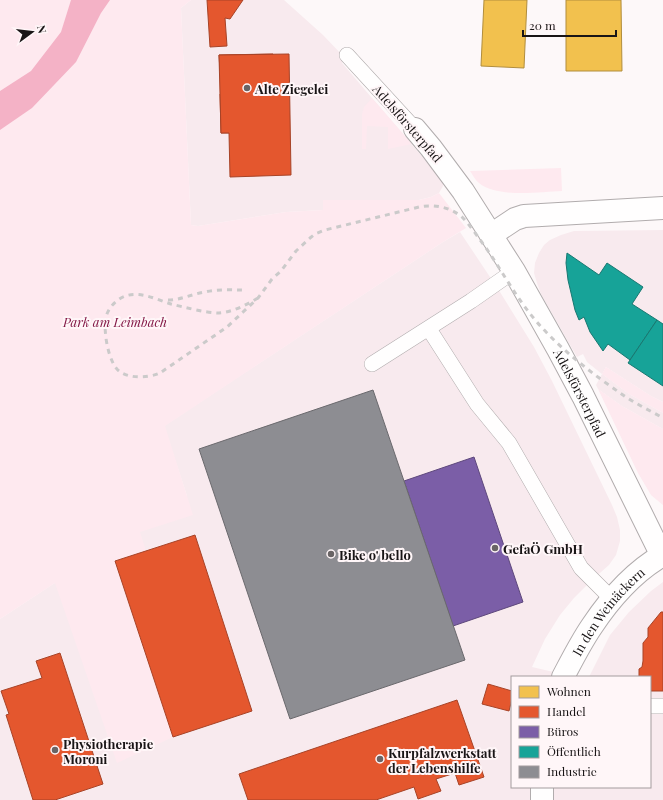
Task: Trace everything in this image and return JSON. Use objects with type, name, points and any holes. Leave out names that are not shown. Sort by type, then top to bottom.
[{"type":"street","name":"Adelsförsterpfad","points":[[415,129],[464,191],[514,270],[580,389],[662,555]]},
{"type":"street","points":[[490,234],[515,219],[524,216],[663,208]]},
{"type":"street","name":"In den Weinäckern","points":[[564,676],[575,653],[592,626],[612,599],[640,571],[662,555]]},
{"type":"street","points":[[542,788],[542,800]]},
{"type":"lane","name":"Adelsförsterpfad","points":[[347,55],[415,129]]},
{"type":"lane","points":[[372,364],[472,301],[514,270]]},
{"type":"lane","points":[[429,329],[477,404],[508,443],[581,568],[612,599]]},
{"type":"lane","points":[[651,706],[663,706]]},
{"type":"shaded area","points":[[71,0],[110,0],[101,13],[76,62],[32,108],[0,130],[0,91],[31,71],[61,32]]},
{"type":"shaded area","points":[[191,0],[284,0],[323,35],[345,58],[342,63],[443,181],[443,186],[439,193],[419,200],[323,200],[323,210],[286,212],[198,226],[191,225],[181,8]]},
{"type":"shaded area","points":[[663,230],[663,402],[606,367],[602,374],[587,362],[583,354],[577,357],[541,294],[534,273],[535,263],[539,253],[544,245],[550,240],[574,231]]},
{"type":"shaded area","name":"Bike o' bello","points":[[460,232],[534,347],[612,505],[620,530],[620,541],[616,555],[609,565],[574,598],[560,615],[545,639],[532,667],[571,676],[511,676],[511,788],[651,788],[651,676],[590,676],[610,635],[629,612],[663,582],[663,800],[0,800],[0,619],[187,496],[164,426]]},
{"type":"shaded area","points":[[602,374],[629,394],[663,413],[663,429],[622,406],[598,389],[596,385]]},
{"type":"green space","name":"Park am Leimbach","points":[[0,0],[191,0],[181,8],[191,225],[198,226],[286,212],[323,210],[323,200],[419,200],[439,193],[466,228],[165,426],[193,515],[140,532],[146,551],[115,561],[173,737],[117,763],[55,583],[0,619]]},
{"type":"green space","points":[[372,98],[412,144],[388,149],[388,127],[367,126],[366,149],[362,149],[362,114],[364,107]]},
{"type":"green space","points":[[561,168],[562,191],[530,193],[496,191],[487,188],[475,179],[470,171]]},
{"type":"green space","points":[[606,367],[663,402],[663,413],[629,394],[602,374]]},
{"type":"green space","points":[[598,389],[622,406],[663,429],[663,505],[651,495],[638,473]]},
{"type":"building: Wohnen","points":[[484,0],[527,0],[524,68],[481,66]]},
{"type":"building: Wohnen","points":[[566,0],[621,0],[622,71],[566,71]]},
{"type":"building: Handel","points":[[207,0],[243,0],[230,19],[225,18],[227,46],[210,47]]},
{"type":"building: Handel","name":"Alte Ziegelei","points":[[273,54],[272,71],[254,82],[273,94],[273,132],[221,133],[220,94],[238,83],[220,71],[219,55]]},
{"type":"building: Handel","points":[[289,54],[291,175],[230,177],[229,133],[221,133],[219,55]]},
{"type":"building: Handel","points":[[195,535],[252,711],[173,737],[115,561]]},
{"type":"building: Handel","points":[[661,612],[663,612],[663,691],[651,691],[651,676],[639,676],[639,669],[642,667],[643,661],[643,643],[648,637],[648,628]]},
{"type":"building: Handel","name":"Physiotherapie Moroni","points":[[60,653],[103,784],[55,800],[33,800],[6,715],[9,714],[1,691],[42,678],[36,661]]},
{"type":"building: Handel","points":[[488,684],[511,691],[511,703],[509,711],[482,704]]},
{"type":"building: Handel","name":"Kurpfalzwerkstatt der Lebenshilfe","points":[[457,700],[484,777],[459,785],[455,773],[436,779],[441,791],[418,799],[414,787],[376,800],[248,800],[239,774]]},
{"type":"building: Büros","name":"Bike o' bello","points":[[474,457],[523,602],[453,626],[404,481]]},
{"type":"building: Öffentlich","points":[[567,253],[599,275],[607,263],[643,287],[632,304],[657,320],[630,360],[608,344],[603,351],[590,332],[584,317],[579,320],[575,310],[568,280],[566,263]]},
{"type":"building: Öffentlich","points":[[657,320],[663,324],[663,386],[628,363]]},
{"type":"building: Industrie","name":"Bike o' bello","points":[[373,390],[465,660],[290,719],[199,449]]},
{"type":"railway","points":[[258,298],[234,310],[219,313],[188,308],[146,296],[133,294],[127,295],[112,306],[106,317],[105,330],[107,346],[112,361],[115,367],[123,374],[145,377],[160,373],[227,327],[258,298],[296,251],[315,234],[325,230],[419,207],[436,206],[452,211],[465,220],[528,311],[561,347],[613,388],[663,418]]},
{"type":"railway","points":[[168,300],[210,291],[243,290]]},
{"type":"place","name":"Alte Ziegelei","points":[[247,88]]},
{"type":"place","name":"GefaÖ GmbH","points":[[495,548]]},
{"type":"place","name":"Bike o' bello","points":[[331,554]]},
{"type":"place","name":"Physiotherapie Moroni","points":[[55,750]]},
{"type":"place","name":"Kurpfalzwerkstatt der Lebenshilfe","points":[[380,759]]}]
